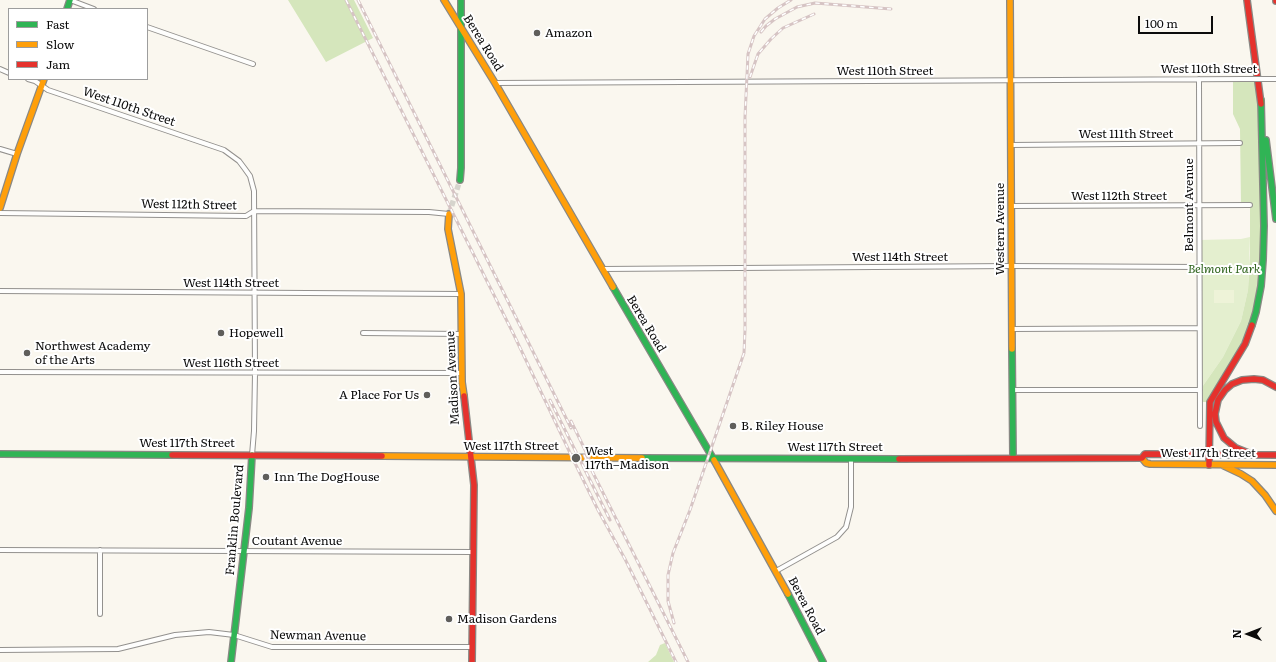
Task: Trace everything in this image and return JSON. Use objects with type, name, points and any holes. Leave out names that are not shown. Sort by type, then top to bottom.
[{"type":"main road","name":"Berea Road","points":[[444,0],[495,83],[712,457],[776,571],[823,662]]},
{"type":"main road","points":[[460,180],[461,0]]},
{"type":"main road","name":"Western Avenue","points":[[1010,0],[1013,458]]},
{"type":"main road","points":[[1247,0],[1276,219]]},
{"type":"main road","points":[[0,208],[17,154],[44,80]]},
{"type":"main road","points":[[1209,465],[1208,412],[1210,402],[1245,344],[1256,312],[1261,286],[1264,233],[1261,100]]},
{"type":"main road","name":"Madison Avenue","points":[[449,214],[448,229],[461,294],[463,390],[474,485],[472,662]]},
{"type":"main road","points":[[1251,454],[1236,448],[1224,438],[1216,422],[1215,414],[1218,400],[1225,390],[1232,384],[1242,380],[1263,380],[1276,387]]},
{"type":"main road","name":"West 117th Street","points":[[0,454],[851,458],[1142,458],[1146,454],[1276,455]]},
{"type":"main road","name":"Franklin Boulevard","points":[[231,662],[250,502],[252,454]]},
{"type":"main road","name":"West 117th Street","points":[[1142,458],[1146,463],[1150,464],[1276,464]]},
{"type":"main road","points":[[1222,465],[1252,481],[1265,495],[1276,511]]},
{"type":"street","points":[[70,0],[91,8]]},
{"type":"street","points":[[148,27],[254,64]]},
{"type":"street","name":"Belmont Avenue","points":[[1199,79],[1200,426]]},
{"type":"street","name":"West 110th Street","points":[[495,83],[1276,79]]},
{"type":"street","name":"West 110th Street","points":[[30,80],[42,85],[48,90],[224,150]]},
{"type":"street","name":"West 111th Street","points":[[1011,145],[1240,143]]},
{"type":"street","points":[[0,149],[17,154]]},
{"type":"street","name":"Franklin Boulevard","points":[[224,150],[239,161],[250,176],[254,191],[255,373],[252,454]]},
{"type":"street","name":"West 112th Street","points":[[1011,206],[1199,206],[1250,204]]},
{"type":"street","name":"West 112th Street","points":[[0,214],[246,216],[254,211],[429,212],[449,214]]},
{"type":"street","name":"West 114th Street","points":[[602,269],[1011,266],[1199,267]]},
{"type":"street","name":"West 114th Street","points":[[0,291],[461,294]]},
{"type":"street","points":[[1012,328],[1200,328]]},
{"type":"street","points":[[363,333],[462,334]]},
{"type":"street","name":"West 116th Street","points":[[0,372],[462,373]]},
{"type":"street","points":[[1012,390],[1200,390]]},
{"type":"street","points":[[776,571],[837,537],[846,527],[851,507],[851,458]]},
{"type":"street","name":"Coutant Avenue","points":[[0,550],[473,552]]},
{"type":"street","points":[[100,550],[100,614]]},
{"type":"street","name":"Newman Avenue","points":[[0,650],[118,650],[175,635],[209,632],[234,635],[272,647],[472,647]]},
{"type":"green space","points":[[288,0],[354,0],[373,38],[326,62]]},
{"type":"green space","points":[[1233,79],[1259,79],[1263,260],[1251,328],[1210,402],[1200,402],[1200,390],[1223,357],[1241,321],[1248,290],[1250,205],[1241,205],[1240,129],[1233,114]]},
{"type":"green space","name":"Belmont Park","points":[[1250,237],[1248,290],[1241,321],[1223,357],[1200,390],[1199,240],[1241,239]]},
{"type":"green space","points":[[1214,290],[1234,290],[1234,303],[1214,303]]},
{"type":"green space","points":[[665,643],[674,662],[648,662],[656,655],[660,645]]},
{"type":"tunnel","points":[[449,214],[460,180]]},
{"type":"railway","points":[[346,0],[513,333],[598,510],[625,559],[676,662]]},
{"type":"railway","points":[[358,0],[571,428]]},
{"type":"railway","points":[[674,623],[668,601],[668,575],[673,553],[690,510],[744,353],[745,117],[748,54],[754,36],[765,19],[778,8],[791,0]]},
{"type":"railway","points":[[761,32],[775,19],[797,7],[815,3],[891,9]]},
{"type":"railway","points":[[750,77],[758,54],[771,39],[783,28],[814,14]]},
{"type":"railway","points":[[550,400],[610,520]]},
{"type":"railway","points":[[571,421],[589,458]]},
{"type":"railway","points":[[584,455],[688,662]]},
{"type":"traffic: fast","points":[[67,8],[70,0]]},
{"type":"traffic: fast","points":[[460,180],[461,0]]},
{"type":"traffic: fast","points":[[1252,325],[1261,286],[1263,260],[1264,226],[1261,100]]},
{"type":"traffic: fast","points":[[1266,140],[1276,219]]},
{"type":"traffic: fast","points":[[613,287],[714,460]]},
{"type":"traffic: fast","points":[[1012,349],[1013,458]]},
{"type":"traffic: fast","points":[[0,454],[172,455]]},
{"type":"traffic: fast","points":[[231,662],[249,508],[252,455]]},
{"type":"traffic: fast","points":[[642,458],[899,459]]},
{"type":"traffic: fast","points":[[788,594],[823,662]]},
{"type":"traffic: slow","points":[[444,0],[495,83],[613,287]]},
{"type":"traffic: slow","points":[[1010,0],[1012,349]]},
{"type":"traffic: slow","points":[[0,208],[17,154],[44,80]]},
{"type":"traffic: slow","points":[[449,214],[448,229],[461,294],[462,382],[464,396]]},
{"type":"traffic: slow","points":[[382,456],[642,458]]},
{"type":"traffic: slow","points":[[1142,458],[1146,463],[1150,464],[1276,465]]},
{"type":"traffic: slow","points":[[714,460],[788,594]]},
{"type":"traffic: slow","points":[[1222,465],[1252,481],[1265,495],[1276,511]]},
{"type":"traffic: jam","points":[[1247,0],[1261,104]]},
{"type":"traffic: jam","points":[[1209,465],[1210,402],[1245,344],[1252,325]]},
{"type":"traffic: jam","points":[[1251,454],[1236,448],[1224,438],[1216,422],[1215,414],[1218,400],[1225,390],[1232,384],[1242,380],[1263,380],[1276,387]]},
{"type":"traffic: jam","points":[[464,396],[474,485],[472,662]]},
{"type":"traffic: jam","points":[[899,459],[1142,458],[1145,454],[1276,455]]},
{"type":"traffic: jam","points":[[172,455],[382,456]]},
{"type":"place","name":"Amazon","points":[[537,33]]},
{"type":"place","name":"Hopewell","points":[[221,333]]},
{"type":"place","name":"Northwest Academy of the Arts","points":[[27,353]]},
{"type":"place","name":"A Place For Us","points":[[427,395]]},
{"type":"place","name":"B. Riley House","points":[[733,426]]},
{"type":"place","name":"West 117th–Madison","points":[[576,458]]},
{"type":"place","name":"Inn The DogHouse","points":[[266,477]]},
{"type":"place","name":"Madison Gardens","points":[[449,619]]}]
